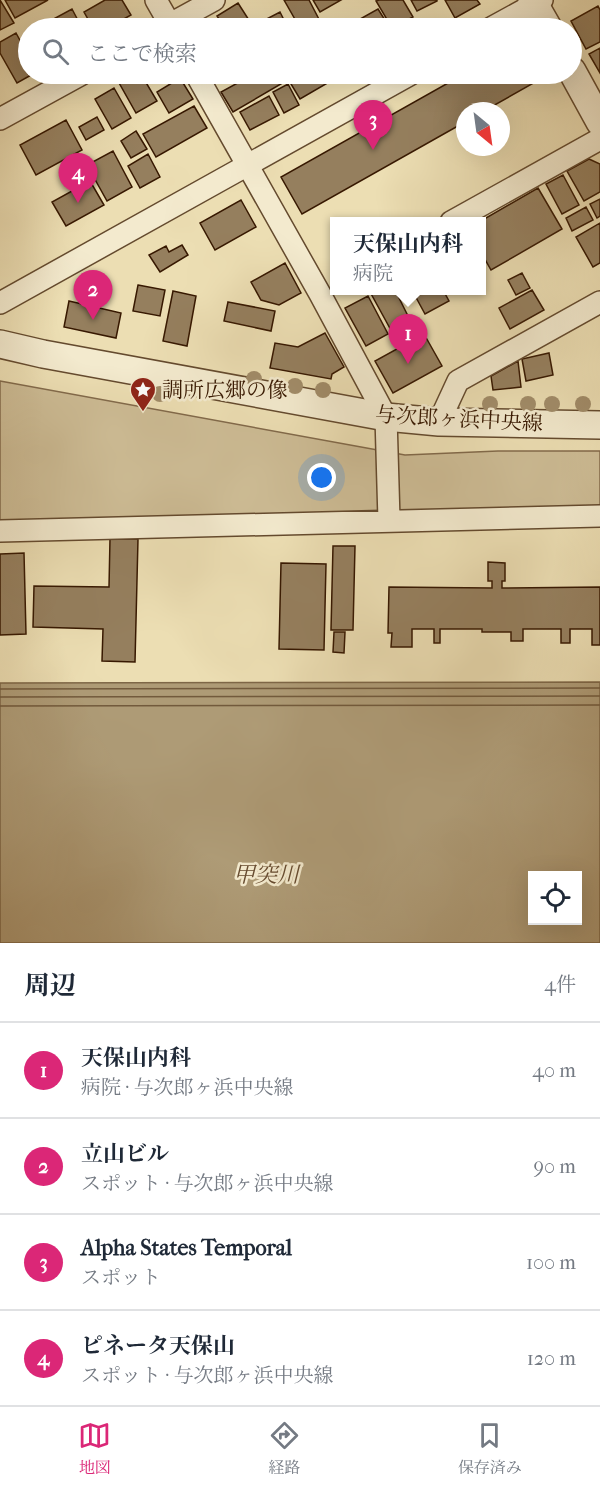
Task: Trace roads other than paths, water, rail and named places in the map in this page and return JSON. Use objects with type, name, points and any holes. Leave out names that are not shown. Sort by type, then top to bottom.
[{"type":"street","points":[[156,0],[164,18]]},
{"type":"street","points":[[183,18],[214,0]]},
{"type":"street","points":[[507,18],[536,1],[544,18]]},
{"type":"street","points":[[0,119],[64,84]]},
{"type":"street","points":[[202,84],[247,166],[327,290],[386,417],[389,520]]},
{"type":"street","points":[[0,303],[393,84]]},
{"type":"street","points":[[579,84],[600,122]]},
{"type":"street","points":[[460,217],[600,139]]},
{"type":"street","points":[[439,422],[458,381],[600,302]]},
{"type":"street","name":"与次郎ヶ浜中央線","points":[[0,344],[386,417],[439,422],[600,425]]},
{"type":"street","points":[[0,531],[600,516]]},
{"type":"water","name":"甲突川","points":[[600,682],[600,943],[0,943],[0,683]]},
{"type":"place","name":"Alpha States Temporal","points":[[373,150]]},
{"type":"place","name":"ピネータ天保山","points":[[78,203]]},
{"type":"place","name":"立山ビル","points":[[93,320]]},
{"type":"place","name":"天保山内科","points":[[408,364]]},
{"type":"place","name":"調所広郷の像","points":[[143,413]]}]
